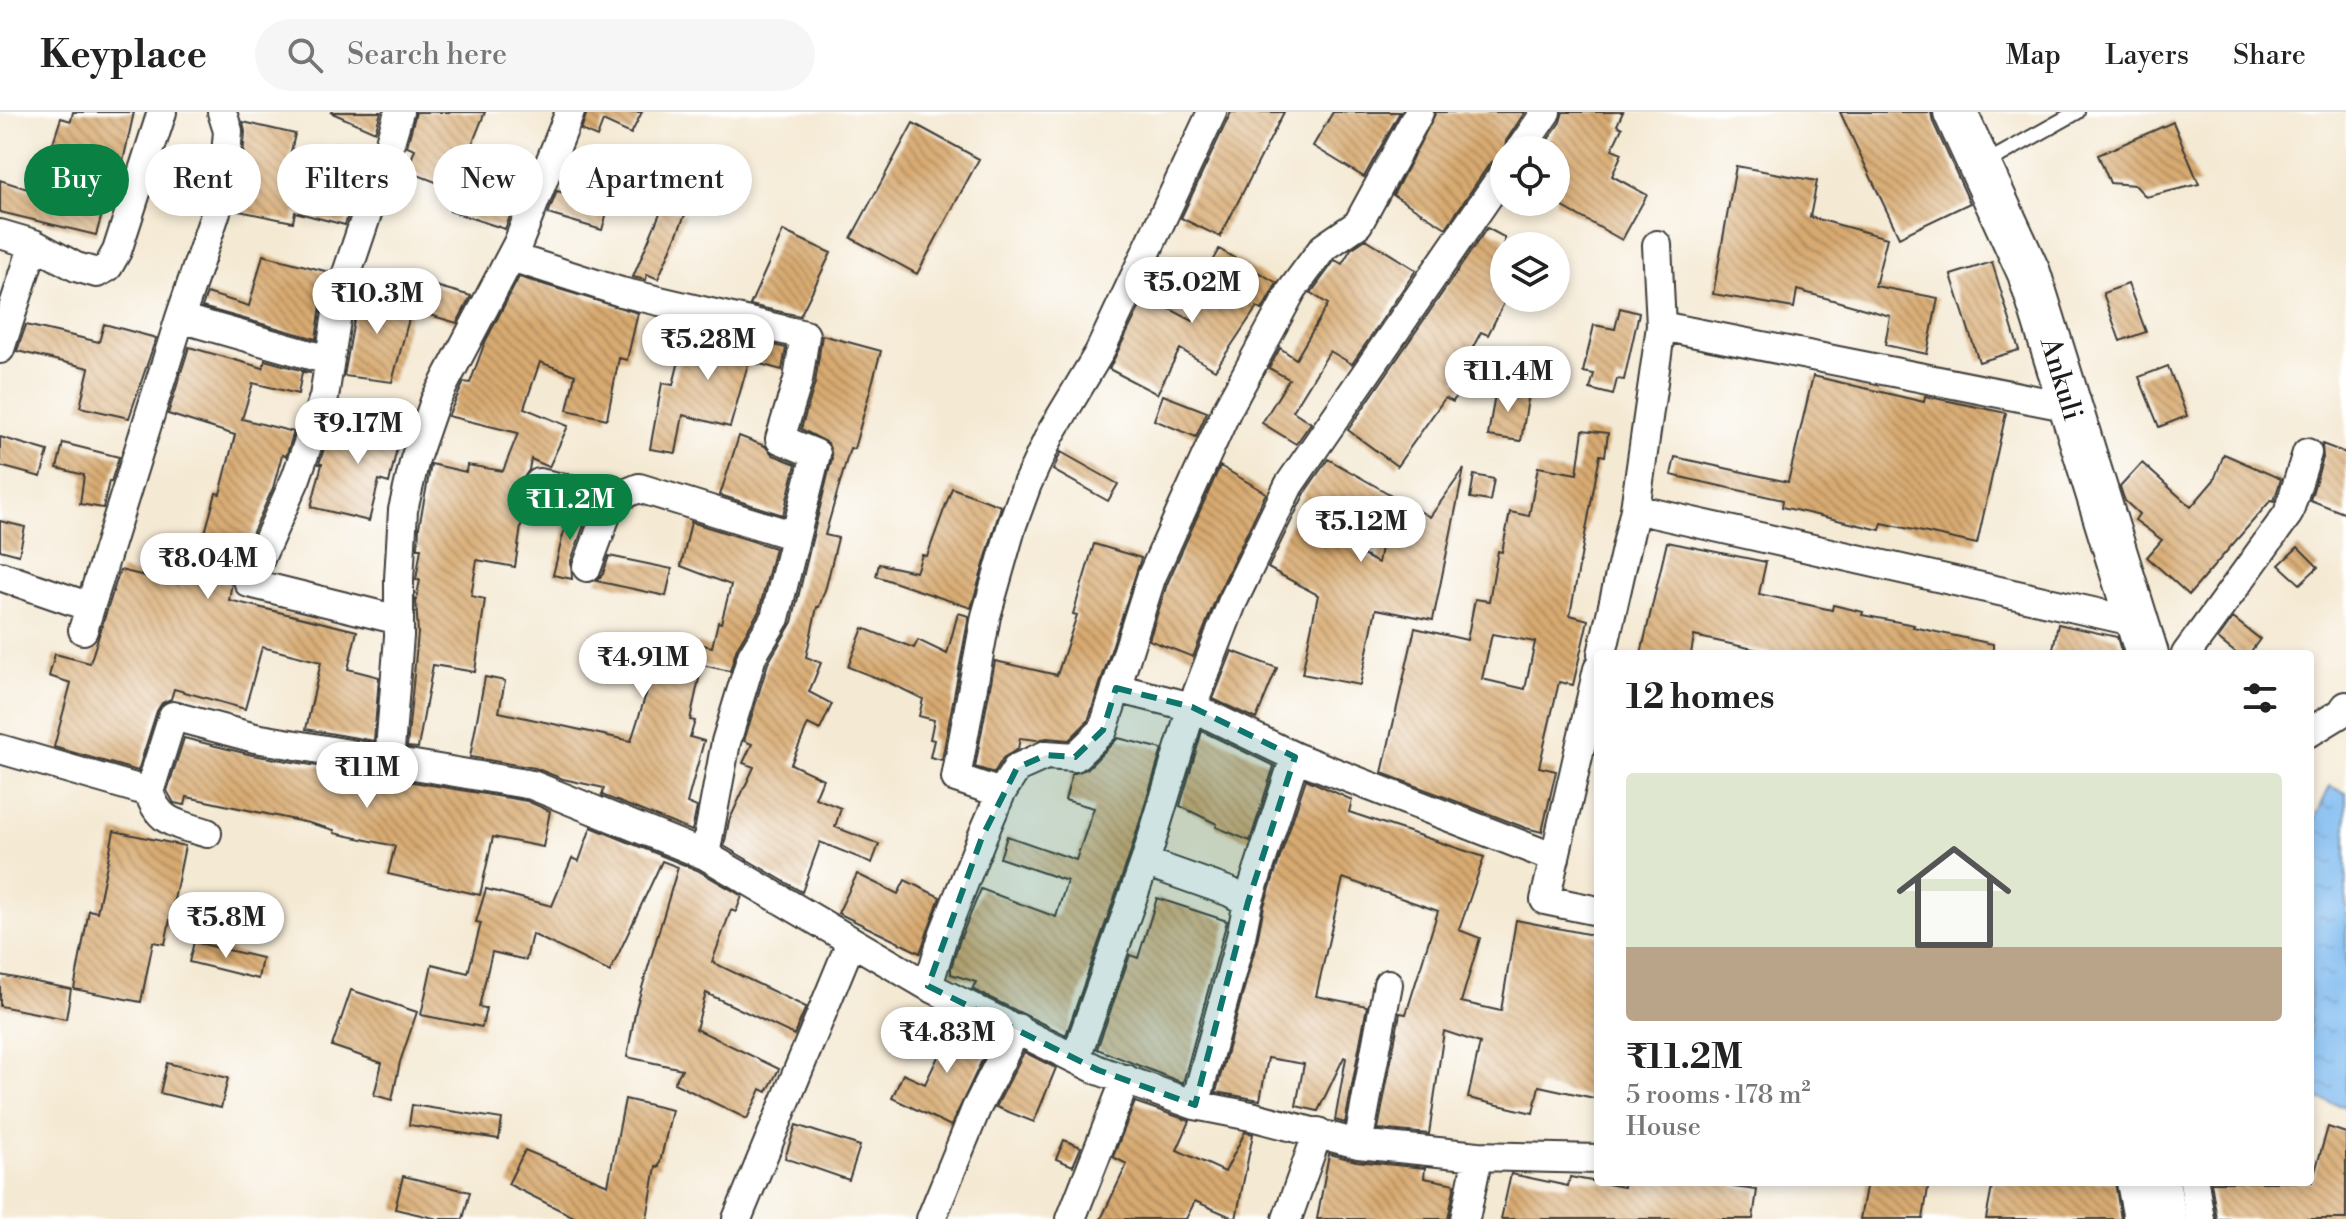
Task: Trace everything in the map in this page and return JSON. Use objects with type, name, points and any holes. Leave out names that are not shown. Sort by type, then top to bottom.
[{"type":"main road","name":"Ankuli","points":[[1955,112],[2029,273],[2142,638]]},
{"type":"main road","points":[[2159,1186],[2165,1219]]},
{"type":"street","points":[[0,234],[34,244],[76,267],[97,273],[108,267],[117,251],[162,112]]},
{"type":"street","points":[[0,576],[87,618],[180,318],[223,191],[228,131],[222,112]]},
{"type":"street","points":[[399,112],[340,294],[324,397],[296,478],[249,583],[399,620]]},
{"type":"street","points":[[389,762],[403,510],[415,459],[435,401],[511,257],[570,112]]},
{"type":"street","points":[[1001,793],[956,778],[986,616],[1012,525],[1051,433],[1099,353],[1212,112]]},
{"type":"street","points":[[928,986],[944,933],[1001,793],[1017,768],[1046,755],[1075,757],[1103,730],[1151,578],[1227,410],[1292,290],[1323,248],[1358,224],[1419,112]]},
{"type":"street","points":[[1530,136],[1546,112]]},
{"type":"street","points":[[1076,1057],[1145,862],[1192,707],[1232,603],[1289,485],[1490,193]]},
{"type":"street","points":[[0,349],[34,244]]},
{"type":"street","points":[[1603,650],[1635,509],[1661,326],[1657,245]]},
{"type":"street","points":[[511,257],[621,292],[805,335],[798,380],[780,439],[816,454],[775,618],[752,656],[726,742],[705,855]]},
{"type":"street","points":[[180,318],[328,360]]},
{"type":"street","points":[[1661,326],[2070,407]]},
{"type":"street","points":[[2189,650],[2288,514],[2307,453]]},
{"type":"street","points":[[539,483],[612,499],[639,488],[795,536]]},
{"type":"street","points":[[587,567],[612,499]]},
{"type":"street","points":[[1635,509],[2142,638]]},
{"type":"street","points":[[1116,688],[1192,707],[1295,757],[1555,858]]},
{"type":"street","points":[[2314,730],[2341,713],[2346,706]]},
{"type":"street","points":[[207,833],[166,821],[153,806],[149,792],[173,716],[255,738],[532,785],[705,855],[928,986],[1098,1070],[1195,1105],[1358,1144],[1478,1156],[1594,1159]]},
{"type":"street","points":[[1593,716],[1545,900],[1594,910]]},
{"type":"street","points":[[0,749],[149,792]]},
{"type":"street","points":[[1195,1105],[1248,902],[1295,757]]},
{"type":"street","points":[[1145,862],[1230,892],[1248,902]]},
{"type":"street","points":[[737,1219],[851,942]]},
{"type":"street","points":[[1358,1144],[1388,984]]},
{"type":"street","points":[[931,1219],[976,1109],[1017,1028]]},
{"type":"street","points":[[1071,1219],[1126,1079]]},
{"type":"street","points":[[1287,1219],[1318,1132]]},
{"type":"street","points":[[1465,1219],[1478,1156]]},
{"type":"street","points":[[2136,1186],[2142,1219]]},
{"type":"street","points":[[2195,1186],[2200,1219]]},
{"type":"lane","points":[[1980,167],[2077,112]]},
{"type":"highlighted area","points":[[1116,688],[1192,707],[1295,757],[1248,902],[1195,1105],[1098,1070],[928,986],[982,837],[1017,768],[1046,755],[1075,757],[1103,730]]},
{"type":"water","points":[[2330,786],[2346,793],[2346,1107],[2314,1098],[2314,820]]},
{"type":"building","points":[[73,112],[134,112],[127,144],[53,144],[61,118],[71,121]]},
{"type":"building","points":[[330,112],[381,112],[375,132]]},
{"type":"building","points":[[416,112],[485,112],[472,144],[433,144],[433,181],[417,175],[417,144],[408,144]]},
{"type":"building","points":[[587,112],[642,112],[631,134],[603,121],[597,137],[581,130]]},
{"type":"building","points":[[1231,112],[1284,112],[1220,237],[1181,218]]},
{"type":"building","points":[[1333,112],[1400,112],[1364,177],[1313,146]]},
{"type":"building","points":[[1436,112],[1525,112],[1509,136],[1490,136],[1490,163],[1446,228],[1393,195]]},
{"type":"building","points":[[1563,112],[1623,112],[1617,125],[1622,128],[1612,149],[1622,153],[1612,176],[1647,195],[1622,240],[1570,211],[1570,136],[1550,136]]},
{"type":"building","points":[[1840,112],[1931,112],[1970,203],[1899,237]]},
{"type":"building","points":[[243,122],[295,134],[293,144],[277,144],[277,216],[294,216],[293,222],[261,215],[261,144],[244,144]]},
{"type":"building","points":[[2173,122],[2199,184],[2146,197],[2135,185],[2110,183],[2098,155]]},
{"type":"building","points":[[913,123],[979,159],[917,274],[851,238]]},
{"type":"building","points":[[1736,166],[1817,181],[1810,217],[1887,238],[1875,286],[1938,298],[1927,354],[1885,345],[1890,316],[1797,290],[1794,308],[1713,294]]},
{"type":"building","points":[[0,180],[24,188],[24,216],[102,216],[96,235],[0,212]]},
{"type":"building","points":[[557,191],[559,216],[606,216],[602,230],[548,214]]},
{"type":"building","points":[[310,216],[348,216],[345,225]]},
{"type":"building","points":[[465,216],[510,216],[505,229]]},
{"type":"building","points":[[659,216],[685,216],[658,279],[647,274],[646,280],[633,277]]},
{"type":"building","points":[[1487,228],[1495,232],[1490,232],[1490,312],[1500,312],[1488,335],[1481,332],[1455,381],[1463,383],[1453,402],[1445,398],[1397,466],[1348,430]]},
{"type":"building","points":[[783,231],[831,253],[800,316],[750,305]]},
{"type":"building","points":[[1366,239],[1416,270],[1352,364],[1330,351],[1293,411],[1311,423],[1296,444],[1262,423],[1289,379],[1269,368],[1280,348],[1296,359],[1328,304],[1311,293],[1335,260],[1342,264],[1351,249]]},
{"type":"building","points":[[1219,249],[1277,283],[1262,310],[1257,307],[1215,370],[1180,349],[1157,394],[1109,369],[1145,296],[1193,321],[1218,283],[1204,275]]},
{"type":"building","points":[[263,255],[329,272],[316,339],[202,307],[207,293],[249,306]]},
{"type":"building","points":[[1992,262],[2019,350],[1979,362],[1951,275]]},
{"type":"building","points":[[519,277],[638,313],[627,360],[619,358],[607,419],[567,410],[575,375],[540,362],[524,408],[568,426],[549,467],[531,459],[523,479],[526,493],[515,567],[477,560],[471,596],[485,599],[475,672],[433,665],[418,748],[407,747],[418,633],[416,600],[420,580],[416,580],[421,548],[418,548],[419,527],[431,464],[466,472],[467,465],[503,471],[518,433],[448,416],[464,382],[470,383],[485,342]]},
{"type":"building","points":[[421,282],[471,296],[457,323],[413,310]]},
{"type":"building","points":[[2128,284],[2146,332],[2120,341],[2103,293]]},
{"type":"building","points":[[360,288],[413,304],[392,382],[344,376]]},
{"type":"building","points":[[1620,308],[1639,313],[1624,380],[1617,379],[1613,395],[1590,389],[1594,374],[1583,372],[1594,325],[1615,329]]},
{"type":"building","points":[[104,324],[156,338],[129,418],[80,407],[89,368],[17,351],[26,325],[99,342]]},
{"type":"building","points":[[688,325],[786,348],[782,370],[749,361],[730,427],[683,415],[676,453],[650,449],[662,383],[673,385]]},
{"type":"building","points":[[822,335],[881,351],[854,449],[850,448],[825,535],[838,538],[806,657],[821,663],[809,692],[832,704],[820,730],[808,724],[791,764],[823,779],[815,798],[841,808],[835,827],[879,844],[872,863],[820,842],[802,892],[724,846],[729,821],[754,767],[743,763],[752,744],[744,741],[768,663],[792,622],[832,458],[828,443],[801,429],[815,383]]},
{"type":"building","points":[[189,347],[263,368],[265,360],[311,373],[302,372],[298,394],[253,383],[242,419],[294,432],[286,456],[282,455],[273,488],[233,576],[229,600],[357,631],[348,669],[379,677],[374,741],[306,729],[321,662],[262,647],[245,709],[174,689],[171,699],[162,703],[157,711],[138,771],[54,747],[71,683],[49,676],[55,654],[90,663],[120,570],[179,584],[191,544],[201,547],[216,493],[220,494],[235,435],[168,414]]},
{"type":"building","points":[[2168,366],[2187,416],[2159,427],[2139,377]]},
{"type":"building","points":[[1813,376],[1924,402],[1925,396],[2006,413],[1977,544],[1882,523],[1880,530],[1782,507],[1783,500],[1671,475],[1675,457],[1788,482]]},
{"type":"building","points":[[1496,388],[1529,393],[1521,441],[1488,436]]},
{"type":"building","points":[[1163,395],[1207,412],[1196,437],[1154,420]]},
{"type":"building","points":[[363,408],[404,418],[389,483],[379,480],[369,521],[311,507],[327,440],[355,444]]},
{"type":"building","points":[[1583,430],[1608,433],[1605,456],[1600,455],[1570,615],[1588,620],[1573,685],[1559,682],[1539,767],[1556,771],[1542,832],[1382,773],[1415,628],[1467,640],[1475,599],[1489,601],[1498,551],[1502,552],[1510,512],[1529,516],[1538,467],[1577,474]],"holes":[[[1492,634],[1535,642],[1525,689],[1482,679]]]},
{"type":"building","points":[[739,436],[765,446],[773,455],[796,464],[783,515],[720,495]]},
{"type":"building","points":[[0,437],[48,451],[41,477],[0,466]]},
{"type":"building","points":[[63,443],[119,457],[103,508],[80,504],[84,475],[57,468]]},
{"type":"building","points":[[2322,444],[2346,453],[2346,514],[2310,500],[2323,458]]},
{"type":"building","points":[[1061,452],[1118,484],[1108,501],[1053,470]]},
{"type":"building","points":[[2224,454],[2281,479],[2274,501],[2271,500],[2189,595],[2147,557],[2162,540],[2135,520],[2139,514],[2125,501],[2120,487],[2142,463],[2191,507],[2214,480]]},
{"type":"building","points":[[1328,459],[1430,517],[1464,469],[1433,620],[1376,609],[1360,685],[1302,674],[1318,595],[1268,568],[1307,489]],"holes":[[[1357,510],[1385,526],[1378,563],[1340,543]]]},
{"type":"building","points":[[1220,466],[1266,493],[1217,596],[1193,657],[1149,640],[1167,584]]},
{"type":"building","points":[[1474,475],[1494,479],[1490,501],[1470,498]]},
{"type":"building","points":[[952,488],[1001,506],[971,608],[876,576],[879,564],[916,572],[922,555],[927,556]]},
{"type":"building","points":[[570,507],[589,511],[571,561],[572,579],[553,575]]},
{"type":"building","points":[[0,521],[25,527],[19,555],[0,550]]},
{"type":"building","points":[[691,522],[775,548],[759,611],[737,648],[730,671],[702,665],[690,720],[695,721],[690,737],[704,741],[687,803],[697,807],[692,831],[602,795],[604,788],[563,779],[535,768],[470,757],[485,677],[505,681],[499,712],[631,741],[648,688],[625,683],[630,661],[658,668],[665,636],[712,647],[718,622],[721,623],[731,585],[681,566]]},
{"type":"building","points":[[1667,542],[1766,562],[1759,594],[1832,610],[1833,605],[1863,612],[1862,615],[1993,644],[1993,650],[1758,650],[1694,636],[1692,650],[1642,650]]},
{"type":"building","points":[[1094,544],[1141,558],[1088,721],[1069,740],[1020,738],[1018,749],[1003,758],[994,773],[975,767],[995,661],[1057,675],[1077,615],[1073,614]]},
{"type":"building","points":[[2298,547],[2318,567],[2300,584],[2279,565]]},
{"type":"building","points":[[609,556],[672,569],[666,596],[596,581],[603,574]]},
{"type":"building","points":[[958,613],[969,616],[942,760],[930,757],[934,720],[919,716],[923,699],[848,667],[863,628],[914,648],[918,640],[947,654]]},
{"type":"building","points":[[2233,618],[2260,639],[2252,650],[2232,650],[2218,639]]},
{"type":"building","points":[[2058,624],[2117,637],[2121,650],[2053,650]]},
{"type":"building","points":[[1232,651],[1277,668],[1256,719],[1213,699]]},
{"type":"building","points":[[1202,731],[1274,766],[1250,841],[1216,827],[1217,824],[1180,806]]},
{"type":"building","points":[[184,738],[252,755],[527,801],[550,811],[543,847],[493,837],[480,895],[388,874],[395,846],[334,833],[334,830],[309,823],[187,797],[185,805],[174,803],[167,791]]},
{"type":"building","points":[[1118,738],[1162,749],[1129,857],[1066,1035],[972,989],[976,982],[951,974],[951,968],[981,889],[1056,917],[1067,881],[1000,858],[1007,836],[1076,860],[1094,808],[1065,800],[1072,774],[1087,769]]},
{"type":"building","points":[[1306,779],[1352,800],[1349,812],[1484,857],[1459,930],[1480,938],[1461,1002],[1501,1011],[1516,920],[1594,935],[1594,1098],[1539,1086],[1533,1113],[1468,1098],[1480,1043],[1444,1031],[1429,1134],[1378,1129],[1400,1013],[1406,1014],[1438,911],[1343,878],[1316,996],[1367,1006],[1345,1123],[1335,1120],[1344,1057],[1318,1111],[1296,1106],[1304,1064],[1268,1058],[1260,1100],[1216,1092],[1264,906]]},
{"type":"building","points":[[591,827],[697,870],[742,896],[736,912],[731,910],[712,962],[806,1007],[794,1035],[706,993],[696,1029],[779,1069],[767,1092],[761,1089],[747,1119],[674,1083],[682,1069],[627,1057],[636,1008],[678,867],[662,861],[610,972],[532,934],[526,960],[492,952],[479,1007],[486,1008],[482,1027],[421,1015],[432,964],[468,973],[481,923],[476,922],[486,889],[552,906],[572,858],[579,861]]},
{"type":"building","points":[[114,831],[185,846],[165,944],[153,942],[141,1002],[74,989],[89,910],[97,912]]},
{"type":"building","points":[[857,874],[898,894],[905,880],[940,897],[920,953],[838,913]]},
{"type":"building","points":[[1157,898],[1227,921],[1183,1083],[1097,1049],[1130,955],[1138,958]]},
{"type":"building","points":[[194,942],[262,958],[258,979],[189,962]]},
{"type":"building","points":[[0,975],[71,989],[66,1019],[0,1006]]},
{"type":"building","points":[[351,990],[417,1012],[400,1062],[392,1100],[374,1095],[382,1063],[332,1046]]},
{"type":"building","points":[[956,1019],[993,1037],[951,1126],[892,1098],[903,1074],[925,1084]]},
{"type":"building","points":[[1024,1052],[1056,1068],[1034,1122],[996,1107]]},
{"type":"building","points":[[167,1063],[228,1078],[221,1108],[160,1093]]},
{"type":"building","points":[[625,1099],[672,1110],[659,1167],[656,1166],[647,1219],[578,1219],[508,1184],[525,1150],[608,1185]]},
{"type":"building","points":[[1135,1102],[1190,1121],[1177,1150],[1225,1172],[1245,1132],[1253,1134],[1236,1219],[1195,1201],[1186,1219],[1101,1219],[1127,1164],[1113,1157]]},
{"type":"building","points":[[412,1105],[502,1119],[499,1139],[409,1125]]},
{"type":"building","points":[[796,1125],[860,1146],[849,1180],[785,1158]]},
{"type":"building","points":[[2328,1127],[2346,1133],[2346,1219],[2217,1219],[2212,1186],[2314,1186],[2314,1175]]},
{"type":"building","points":[[1064,1140],[1081,1147],[1073,1166],[1056,1159]]},
{"type":"building","points":[[1329,1154],[1356,1161],[1425,1168],[1424,1178],[1455,1184],[1448,1219],[1317,1219]]},
{"type":"building","points":[[1511,1174],[1568,1186],[1570,1177],[1594,1181],[1594,1186],[1733,1186],[1757,1190],[1753,1219],[1501,1219]]},
{"type":"building","points":[[403,1176],[470,1192],[463,1219],[438,1219],[395,1209]]},
{"type":"building","points":[[1866,1186],[1928,1186],[1923,1219],[1860,1219]]},
{"type":"building","points":[[1992,1186],[2116,1186],[2121,1219],[1986,1219]]}]
